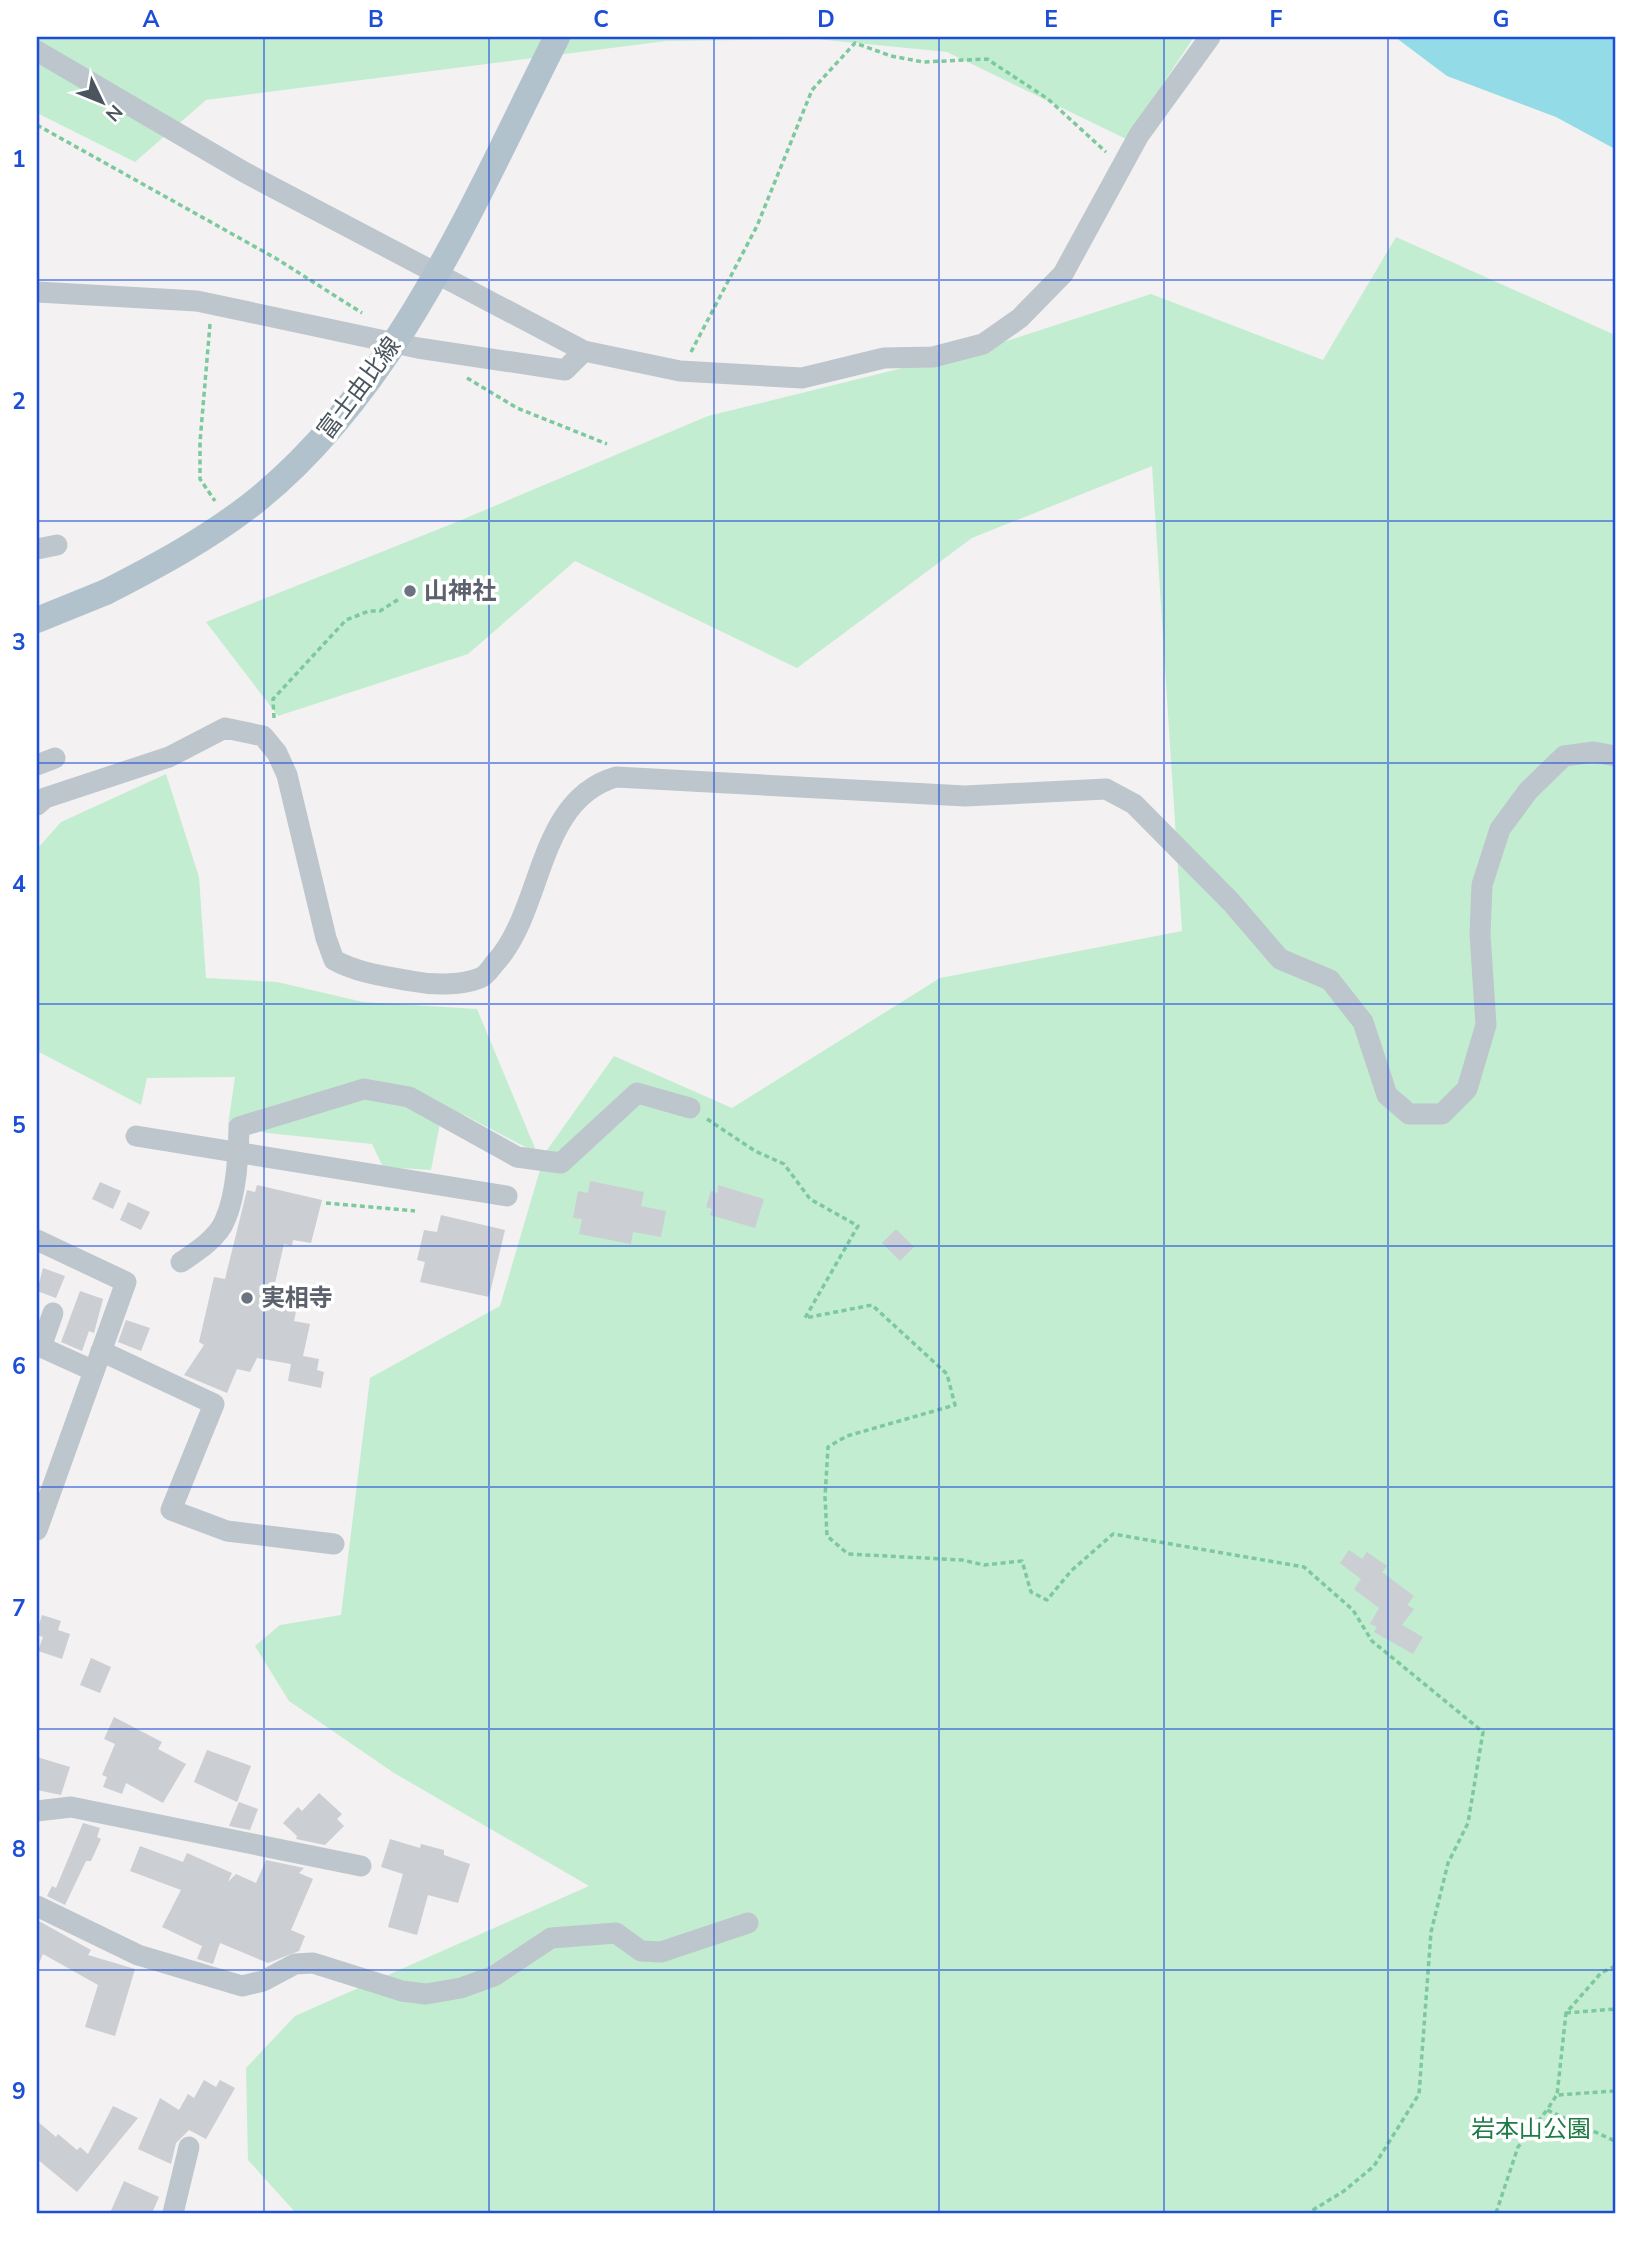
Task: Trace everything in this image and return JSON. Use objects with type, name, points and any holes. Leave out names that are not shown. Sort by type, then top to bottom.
[{"type":"main road","name":"富士由比線","points":[[37,620],[106,592],[185,551],[252,504],[309,452],[362,389],[406,325],[557,37]]},
{"type":"street","points":[[37,51],[244,172],[584,351],[680,371],[802,378],[884,358],[933,357],[983,344],[1020,318],[1063,274],[1122,164],[1210,37]]},
{"type":"street","points":[[37,292],[211,304],[418,348],[565,370],[584,351]]},
{"type":"street","points":[[37,805],[44,797],[169,757],[225,728],[263,736],[277,753],[287,775],[326,938],[334,960],[354,971],[431,985],[482,978],[507,950],[556,834],[578,796],[597,782],[616,777],[965,796],[1106,789],[1134,804],[1231,902],[1280,959],[1330,980],[1363,1022],[1387,1095],[1409,1114],[1442,1114],[1467,1089],[1486,1025],[1480,934],[1482,885],[1500,829],[1528,791],[1564,756],[1594,752],[1615,756]]},
{"type":"street","points":[[181,1262],[204,1247],[225,1222],[239,1153],[239,1127],[364,1088],[409,1097],[517,1157],[561,1163],[637,1093],[690,1108]]},
{"type":"street","points":[[136,1136],[507,1195]]},
{"type":"street","points":[[37,1240],[126,1282],[37,1530]]},
{"type":"street","points":[[53,1313],[41,1347],[97,1361],[214,1404],[171,1510],[227,1531],[334,1544]]},
{"type":"street","points":[[37,1811],[71,1807],[361,1866]]},
{"type":"street","points":[[37,1906],[138,1955],[242,1986],[263,1981],[295,1964],[313,1963],[402,1991],[426,1994],[461,1988],[494,1976],[551,1938],[616,1933],[641,1951],[661,1952],[748,1923]]},
{"type":"street","points":[[173,2213],[189,2147]]},
{"type":"path","points":[[680,371],[757,226],[812,90],[855,44],[891,56],[923,62],[987,59],[1048,99],[1097,145],[1122,164]]},
{"type":"path","points":[[37,125],[277,259],[371,318]]},
{"type":"path","points":[[211,304],[200,442],[200,479],[218,506]]},
{"type":"path","points":[[462,375],[517,408],[607,444]]},
{"type":"path","points":[[275,725],[273,699],[334,631],[346,620],[369,611],[380,611],[399,599]]},
{"type":"path","points":[[690,1108],[755,1151],[783,1164],[810,1199],[858,1226],[806,1318],[872,1305],[947,1374],[956,1405],[847,1436],[828,1447],[825,1497],[827,1536],[848,1554],[962,1560],[984,1565],[1022,1561],[1031,1592],[1048,1600],[1071,1571],[1113,1534],[1304,1567],[1353,1610],[1372,1641],[1483,1732],[1468,1824],[1448,1863],[1431,1932],[1419,2094],[1374,2166],[1344,2191],[1308,2213]]},
{"type":"path","points":[[326,1203],[415,1211]]},
{"type":"path","points":[[1496,2213],[1518,2147],[1556,2095],[1566,2014],[1601,1973],[1615,1966]]},
{"type":"path","points":[[1566,2014],[1615,2009]]},
{"type":"path","points":[[1556,2095],[1615,2091]]},
{"type":"path","points":[[1547,2110],[1615,2141]]},
{"type":"green space","points":[[37,37],[1194,37],[1126,139],[947,52],[816,39],[666,41],[206,100],[135,162],[37,113]]},
{"type":"green space","name":"岩本山公園","points":[[1396,237],[1615,335],[1615,2213],[296,2213],[248,2160],[246,2068],[295,2016],[589,1886],[394,1773],[289,1701],[255,1646],[280,1625],[341,1615],[370,1378],[500,1306],[545,1153],[614,1056],[732,1108],[940,978],[1182,931],[1152,466],[972,538],[797,668],[575,561],[468,654],[278,716],[206,622],[459,521],[708,416],[988,347],[1151,294],[1323,360]]},
{"type":"green space","points":[[166,774],[199,877],[206,978],[277,982],[363,1002],[477,1009],[537,1153],[464,1115],[441,1118],[431,1170],[383,1167],[372,1144],[268,1133],[228,1125],[235,1077],[147,1078],[141,1105],[37,1051],[37,849],[61,822]]},
{"type":"water","points":[[1395,37],[1615,37],[1615,149],[1556,117],[1447,76]]},
{"type":"building","points":[[590,1181],[644,1192],[641,1206],[666,1211],[661,1237],[633,1232],[631,1244],[579,1234],[582,1219],[573,1218],[578,1191],[588,1193]]},
{"type":"building","points":[[100,1182],[121,1191],[113,1209],[92,1199]]},
{"type":"building","points":[[257,1185],[322,1200],[311,1243],[293,1240],[292,1246],[284,1244],[272,1296],[298,1302],[294,1321],[310,1324],[303,1356],[319,1359],[317,1370],[324,1372],[321,1388],[288,1381],[291,1364],[257,1358],[250,1372],[237,1369],[227,1393],[184,1375],[204,1345],[199,1342],[214,1277],[225,1279],[247,1190],[255,1192]]},
{"type":"building","points":[[718,1185],[764,1199],[755,1228],[710,1215],[712,1209],[706,1207],[711,1191],[718,1193]]},
{"type":"building","points":[[128,1202],[150,1212],[141,1230],[120,1220]]},
{"type":"building","points":[[441,1215],[505,1230],[489,1297],[420,1282],[425,1262],[417,1260],[424,1230],[437,1232]]},
{"type":"building","points":[[896,1229],[914,1247],[900,1261],[882,1243]]},
{"type":"building","points":[[43,1268],[65,1276],[56,1298],[37,1291]]},
{"type":"building","points":[[80,1291],[103,1299],[94,1333],[89,1331],[82,1351],[61,1342]]},
{"type":"building","points":[[126,1320],[150,1328],[141,1351],[118,1342]]},
{"type":"building","points":[[1349,1550],[1362,1559],[1367,1552],[1387,1566],[1382,1572],[1414,1596],[1407,1605],[1414,1609],[1402,1625],[1423,1637],[1413,1654],[1374,1632],[1377,1627],[1370,1624],[1379,1608],[1354,1589],[1361,1579],[1340,1563]]},
{"type":"building","points":[[42,1615],[61,1621],[58,1630],[70,1634],[62,1659],[38,1651],[43,1637],[37,1635]]},
{"type":"building","points":[[91,1658],[111,1667],[100,1693],[80,1685]]},
{"type":"building","points":[[114,1717],[162,1742],[158,1749],[186,1764],[163,1803],[126,1783],[122,1794],[103,1787],[107,1777],[102,1775],[115,1744],[104,1739]]},
{"type":"building","points":[[207,1750],[251,1766],[237,1802],[194,1782]]},
{"type":"building","points":[[37,1757],[70,1767],[61,1795],[37,1790]]},
{"type":"building","points":[[319,1793],[342,1814],[337,1819],[344,1826],[325,1845],[296,1839],[297,1836],[283,1823],[298,1807],[302,1811]]},
{"type":"building","points":[[239,1802],[258,1809],[250,1830],[229,1826]]},
{"type":"building","points":[[83,1823],[100,1828],[97,1837],[101,1839],[91,1861],[86,1861],[65,1905],[47,1896],[52,1886],[56,1888]]},
{"type":"building","points":[[390,1839],[420,1848],[421,1844],[444,1850],[444,1855],[470,1864],[458,1903],[428,1895],[417,1935],[388,1927],[403,1874],[381,1867]]},
{"type":"building","points":[[140,1846],[183,1862],[187,1853],[232,1873],[228,1882],[236,1874],[256,1883],[266,1860],[304,1868],[299,1873],[313,1879],[291,1930],[305,1936],[299,1951],[268,1963],[220,1943],[213,1964],[197,1959],[202,1946],[162,1927],[181,1890],[130,1871]]},
{"type":"building","points":[[37,1920],[91,1950],[88,1955],[135,1969],[115,2036],[85,2027],[98,1985],[43,1954],[37,1968]]},
{"type":"building","points":[[204,2080],[216,2087],[220,2080],[235,2088],[206,2139],[189,2130],[176,2143],[171,2164],[138,2149],[160,2098],[179,2110],[188,2094],[194,2098]]},
{"type":"building","points":[[113,2106],[138,2118],[77,2192],[37,2159],[37,2121],[56,2137],[58,2134],[77,2150],[80,2147],[88,2154]]},
{"type":"building","points":[[124,2181],[159,2197],[152,2213],[110,2213]]},
{"type":"place","name":"山神社","points":[[410,591]]},
{"type":"place","name":"実相寺","points":[[247,1298]]}]
